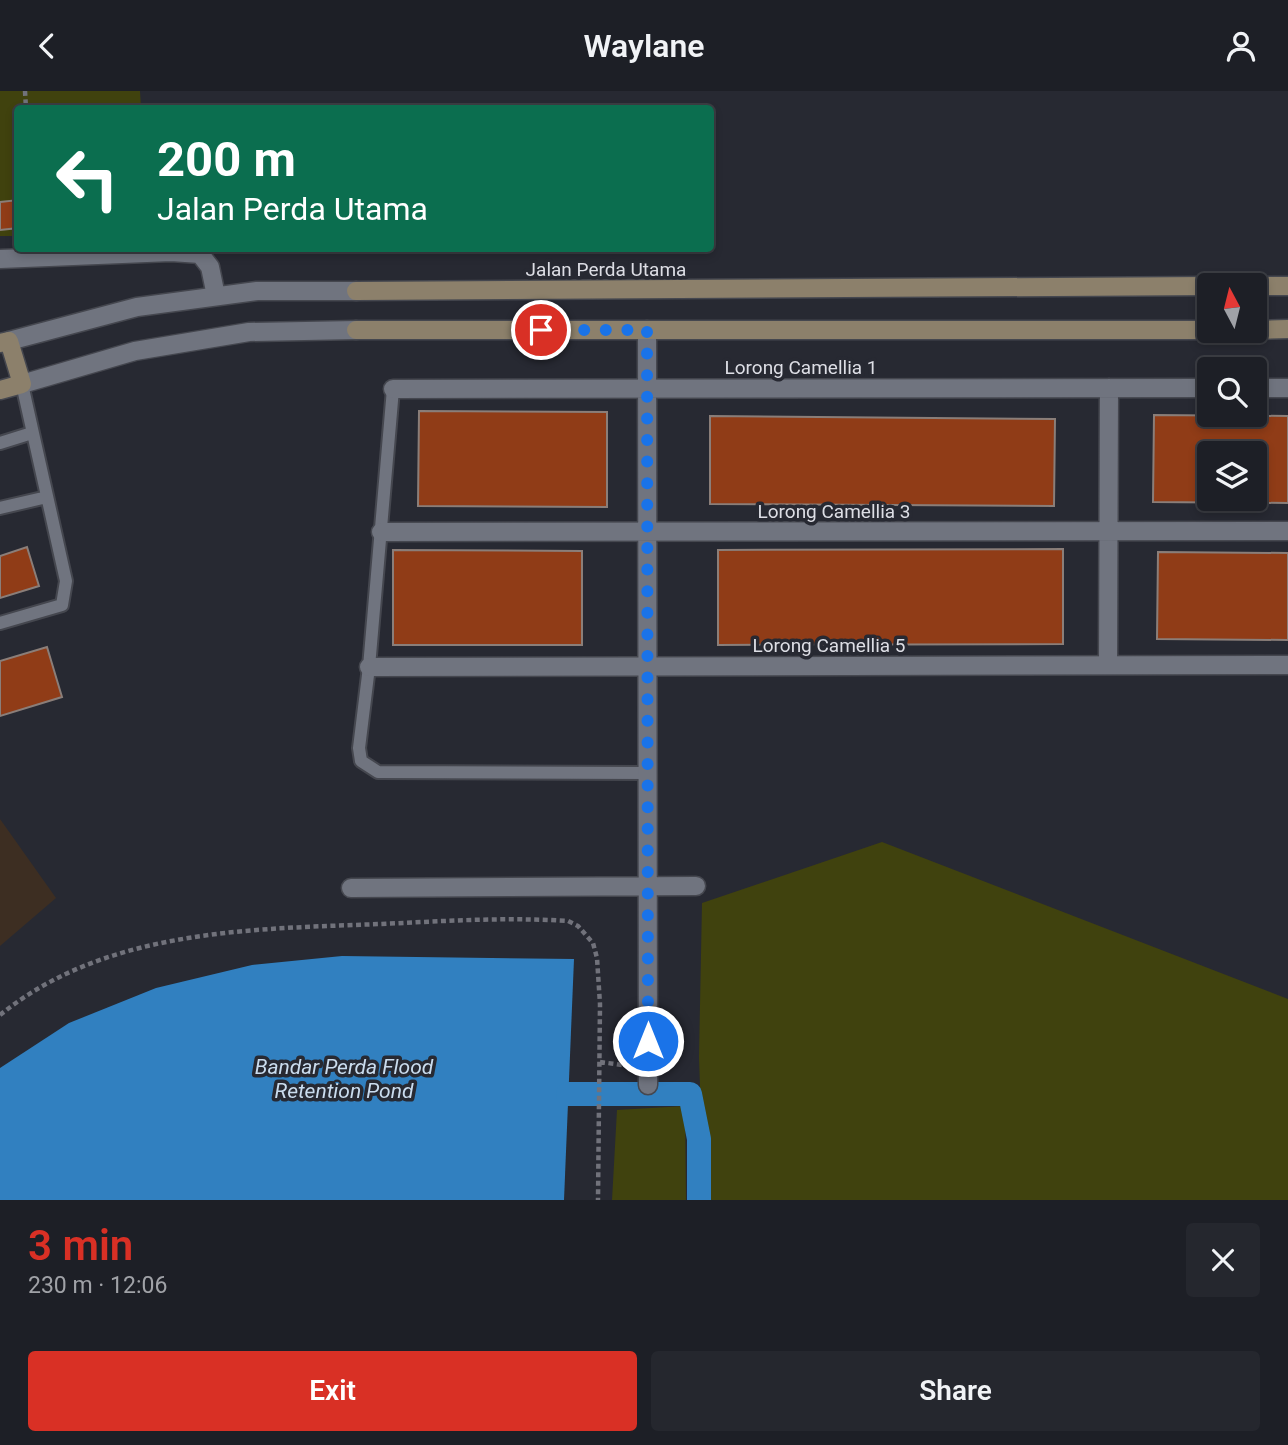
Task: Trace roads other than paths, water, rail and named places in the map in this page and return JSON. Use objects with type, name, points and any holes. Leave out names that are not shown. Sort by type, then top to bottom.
[{"type":"street","points":[[0,259],[171,252],[200,254],[210,267],[216,296]]},
{"type":"street","name":"Jalan Perda Utama","points":[[5,342],[137,307],[257,291],[1197,286]]},
{"type":"street","points":[[1267,286],[1288,286]]},
{"type":"street","points":[[1267,330],[1288,329]]},
{"type":"street","points":[[647,330],[648,1085]]},
{"type":"street","points":[[0,390],[135,351],[249,332],[1197,330]]},
{"type":"street","points":[[5,342],[22,384]]},
{"type":"street","points":[[1108,665],[1109,388]]},
{"type":"street","name":"Lorong Camellia 1","points":[[393,389],[1197,388]]},
{"type":"street","points":[[1267,388],[1288,388]]},
{"type":"street","name":"Lorong Camellia 3","points":[[381,532],[1288,531]]},
{"type":"street","name":"Lorong Camellia 5","points":[[369,667],[1288,665]]},
{"type":"street","points":[[351,888],[696,886]]},
{"type":"lane","points":[[0,623],[62,605],[66,581],[22,384]]},
{"type":"lane","points":[[393,389],[369,667],[359,748],[361,761],[378,772],[648,773]]},
{"type":"lane","points":[[0,443],[32,433]]},
{"type":"lane","points":[[0,508],[47,497]]},
{"type":"water","name":"Bandar Perda Flood Retention Pond","points":[[342,956],[574,959],[564,1200],[0,1200],[0,1068],[69,1023],[156,988],[252,965]]},
{"type":"waterway","points":[[568,1094],[690,1094],[699,1139],[699,1200]]}]
